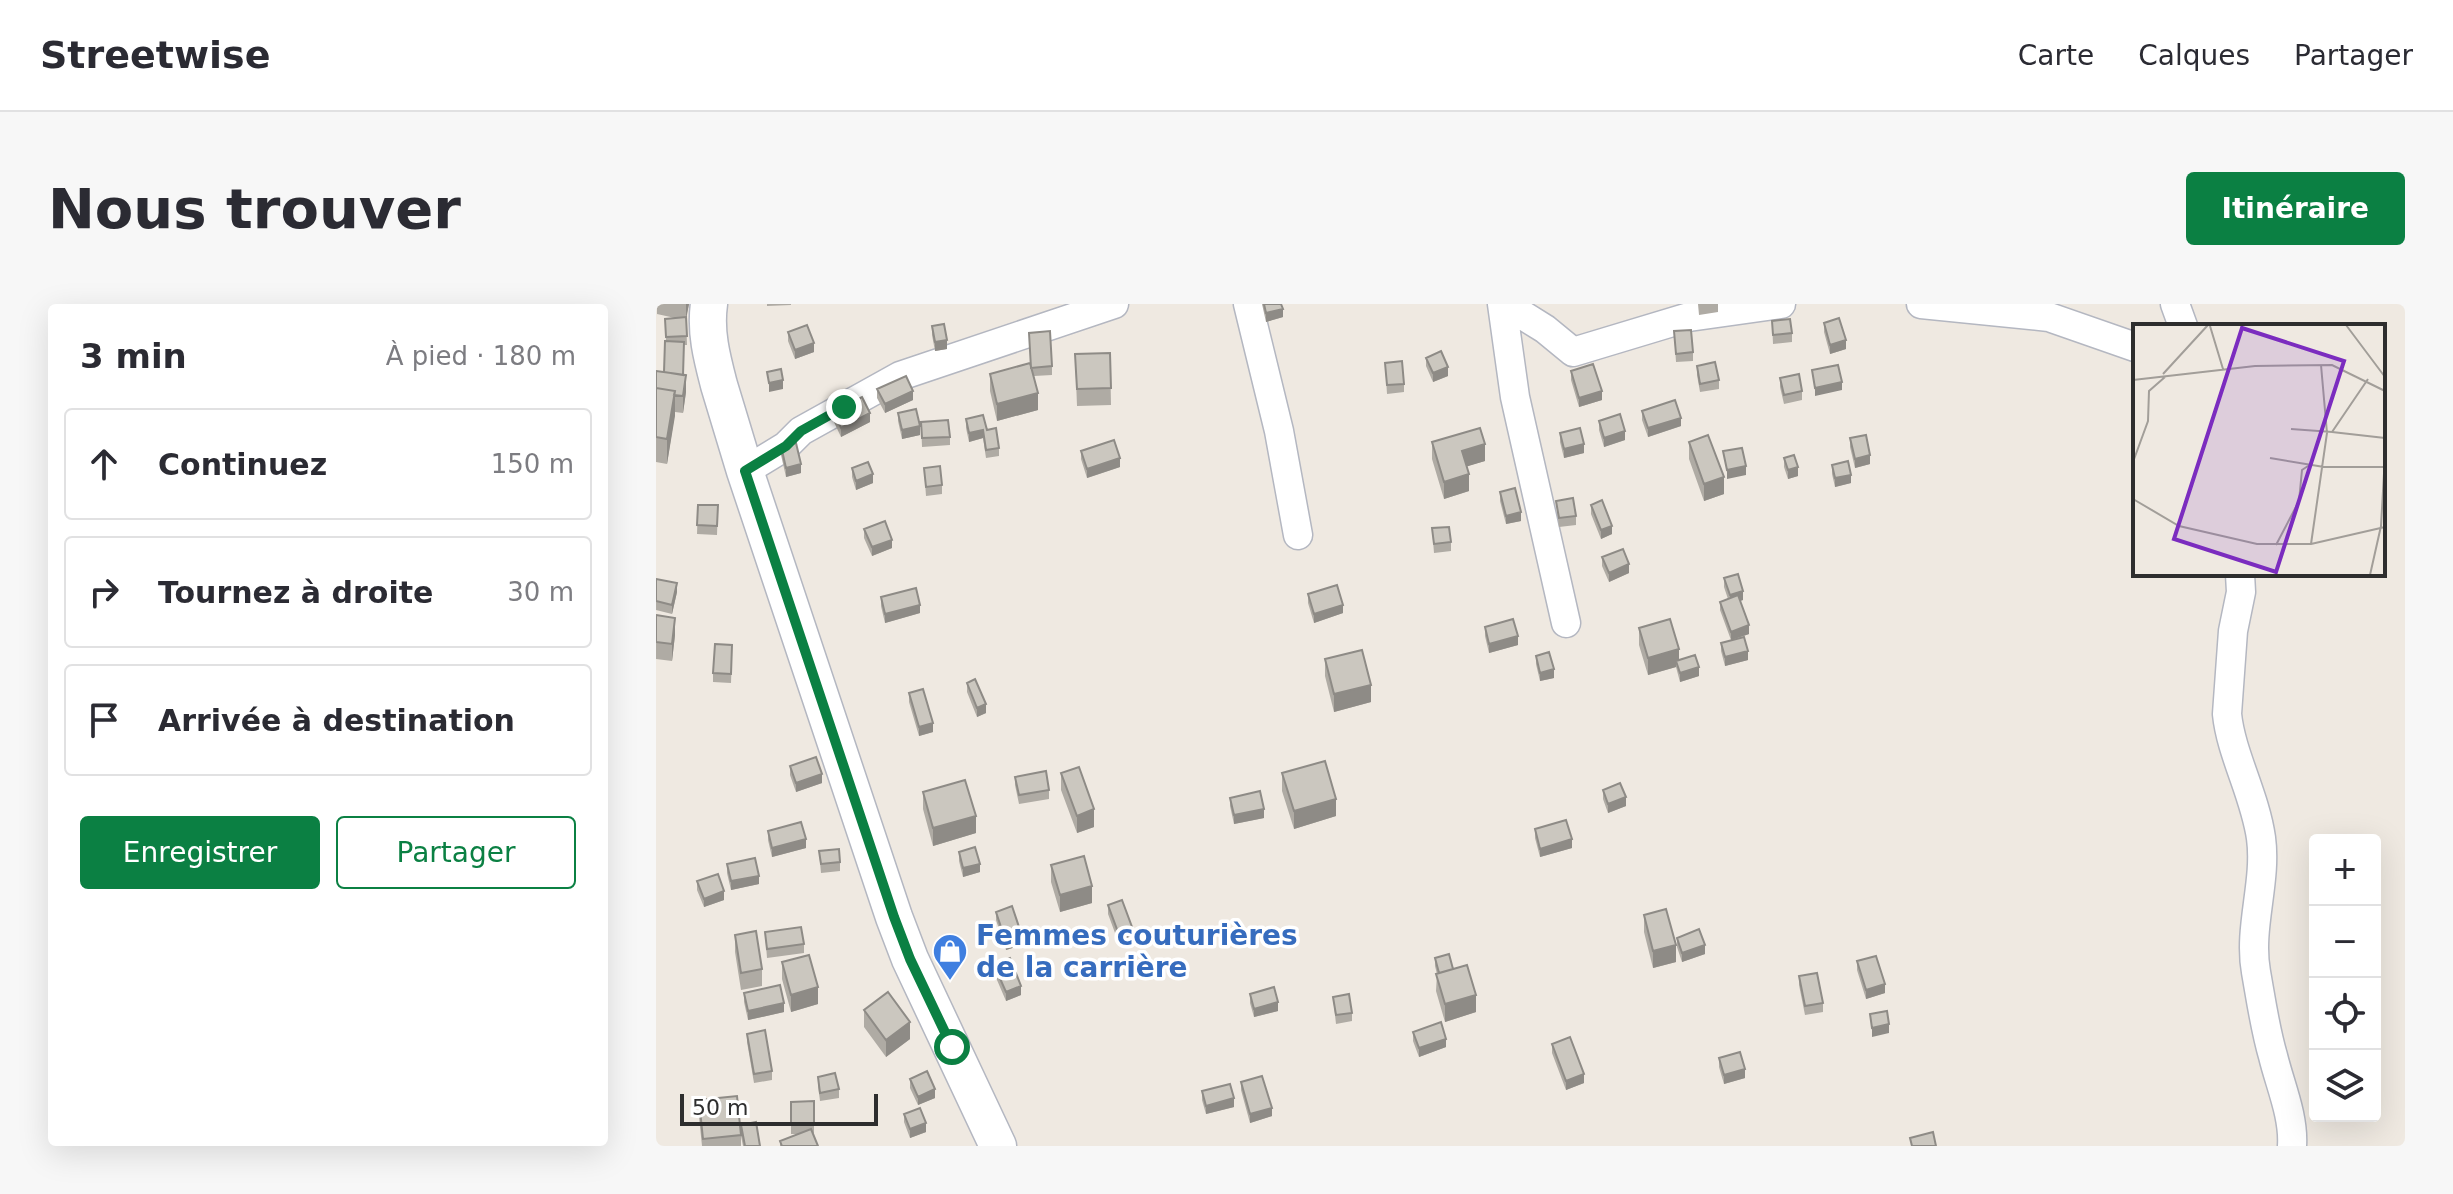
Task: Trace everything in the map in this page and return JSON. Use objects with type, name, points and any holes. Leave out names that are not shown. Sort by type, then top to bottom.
[{"type":"street","points":[[709,304],[710,350],[745,471],[894,917],[910,959],[998,1146]]},
{"type":"street","points":[[745,471],[786,446],[801,431],[900,376],[1114,304]]},
{"type":"street","points":[[1248,304],[1279,431],[1298,535]]},
{"type":"street","points":[[1504,304],[1545,329],[1573,352],[1689,317],[1781,304]]},
{"type":"street","points":[[1504,304],[1515,397],[1566,623]]},
{"type":"street","points":[[1921,304],[2049,317],[2133,346]]},
{"type":"street","points":[[2175,304],[2182,324]]},
{"type":"street","points":[[2240,576],[2241,592],[2233,631],[2228,726],[2250,789],[2261,835],[2255,968],[2272,1054],[2285,1097],[2292,1146]]},
{"type":"building","points":[[1264,304],[1281,304],[1283,309],[1266,313]]},
{"type":"building","points":[[686,317],[687,336],[666,337],[665,319]]},
{"type":"building","points":[[1839,318],[1846,340],[1830,345],[1824,323]]},
{"type":"building","points":[[1790,319],[1792,333],[1773,335],[1772,321]]},
{"type":"building","points":[[944,324],[947,340],[935,342],[932,326]]},
{"type":"building","points":[[807,325],[814,343],[795,350],[788,332]]},
{"type":"building","points":[[1691,330],[1693,352],[1676,354],[1674,331]]},
{"type":"building","points":[[1050,331],[1052,366],[1031,368],[1029,333]]},
{"type":"building","points":[[665,341],[684,342],[683,375],[664,372]]},
{"type":"building","points":[[1441,351],[1448,367],[1433,373],[1426,358]]},
{"type":"building","points":[[1110,353],[1111,388],[1077,389],[1075,354]]},
{"type":"building","points":[[1402,361],[1404,384],[1387,385],[1385,363]]},
{"type":"building","points":[[1715,362],[1719,380],[1700,384],[1697,366]]},
{"type":"building","points":[[1030,363],[1038,393],[997,404],[990,374]]},
{"type":"building","points":[[1593,364],[1602,391],[1579,398],[1571,371]]},
{"type":"building","points":[[1838,365],[1842,382],[1815,388],[1812,370]]},
{"type":"building","points":[[781,369],[783,380],[769,383],[767,372]]},
{"type":"building","points":[[656,371],[686,375],[683,396],[674,395],[675,391],[656,388]]},
{"type":"building","points":[[1799,374],[1802,391],[1784,395],[1780,378]]},
{"type":"building","points":[[906,376],[913,391],[885,404],[877,389]]},
{"type":"building","points":[[656,388],[675,391],[667,439],[656,437]]},
{"type":"building","points":[[862,397],[870,413],[841,428],[833,411]]},
{"type":"building","points":[[1675,400],[1681,418],[1648,428],[1642,411]]},
{"type":"building","points":[[916,409],[920,426],[902,430],[898,413]]},
{"type":"building","points":[[1620,414],[1625,431],[1604,438],[1599,421]]},
{"type":"building","points":[[983,415],[987,430],[996,428],[999,448],[986,450],[983,430],[969,433],[966,419]]},
{"type":"building","points":[[948,420],[950,437],[922,438],[921,422]]},
{"type":"building","points":[[1480,428],[1485,444],[1462,451],[1469,474],[1444,482],[1432,442]]},
{"type":"building","points":[[1580,428],[1584,444],[1564,449],[1560,433]]},
{"type":"building","points":[[1708,435],[1724,477],[1704,484],[1689,442]]},
{"type":"building","points":[[1866,435],[1870,455],[1855,459],[1850,438]]},
{"type":"building","points":[[1114,440],[1120,458],[1087,469],[1081,451]]},
{"type":"building","points":[[796,443],[801,464],[786,468],[781,446]]},
{"type":"building","points":[[1742,448],[1746,466],[1727,470],[1723,451]]},
{"type":"building","points":[[1794,455],[1798,467],[1788,470],[1784,458]]},
{"type":"building","points":[[1848,461],[1851,475],[1835,478],[1832,465]]},
{"type":"building","points":[[868,462],[873,474],[856,481],[852,468]]},
{"type":"building","points":[[940,466],[942,485],[926,487],[924,468]]},
{"type":"building","points":[[1515,488],[1521,512],[1506,516],[1500,492]]},
{"type":"building","points":[[1573,498],[1576,516],[1559,518],[1556,501]]},
{"type":"building","points":[[1602,500],[1612,526],[1601,530],[1591,505]]},
{"type":"building","points":[[698,505],[718,505],[717,526],[697,525]]},
{"type":"building","points":[[885,521],[892,540],[872,547],[864,529]]},
{"type":"building","points":[[1449,527],[1451,542],[1434,544],[1432,528]]},
{"type":"building","points":[[1623,549],[1629,564],[1609,573],[1602,557]]},
{"type":"building","points":[[1738,574],[1743,591],[1730,595],[1724,578]]},
{"type":"building","points":[[656,579],[677,583],[672,605],[656,601]]},
{"type":"building","points":[[1337,585],[1343,605],[1314,614],[1308,594]]},
{"type":"building","points":[[916,588],[920,605],[885,614],[881,597]]},
{"type":"building","points":[[1738,595],[1749,625],[1731,632],[1720,602]]},
{"type":"building","points":[[656,615],[675,618],[672,644],[656,642]]},
{"type":"building","points":[[1513,619],[1518,636],[1489,644],[1485,627]]},
{"type":"building","points":[[1670,619],[1679,649],[1648,658],[1639,628]]},
{"type":"building","points":[[1744,637],[1748,651],[1725,657],[1721,643]]},
{"type":"building","points":[[715,644],[732,645],[731,674],[713,673]]},
{"type":"building","points":[[1362,650],[1371,685],[1334,694],[1325,659]]},
{"type":"building","points":[[1549,652],[1554,669],[1540,673],[1536,656]]},
{"type":"building","points":[[1695,655],[1699,667],[1680,673],[1676,661]]},
{"type":"building","points":[[975,679],[986,704],[977,708],[967,683]]},
{"type":"building","points":[[923,689],[933,723],[919,727],[909,693]]},
{"type":"building","points":[[816,757],[822,774],[796,783],[790,766]]},
{"type":"building","points":[[1325,761],[1336,799],[1294,811],[1282,773]]},
{"type":"building","points":[[1079,767],[1094,809],[1077,816],[1061,773]]},
{"type":"building","points":[[1046,771],[1049,790],[1019,795],[1015,777]]},
{"type":"building","points":[[965,780],[976,816],[933,828],[923,792]]},
{"type":"building","points":[[1620,783],[1626,797],[1608,804],[1603,790]]},
{"type":"building","points":[[1260,791],[1264,809],[1234,815],[1230,798]]},
{"type":"building","points":[[1566,820],[1572,839],[1540,849],[1535,829]]},
{"type":"building","points":[[801,822],[806,839],[772,848],[768,831]]},
{"type":"building","points":[[975,847],[980,864],[963,868],[959,852]]},
{"type":"building","points":[[839,849],[840,862],[821,864],[819,851]]},
{"type":"building","points":[[1084,856],[1092,886],[1060,895],[1051,865]]},
{"type":"building","points":[[755,858],[759,876],[731,881],[727,864]]},
{"type":"building","points":[[718,874],[724,891],[704,899],[697,881]]},
{"type":"building","points":[[1122,900],[1132,927],[1118,932],[1108,905]]},
{"type":"building","points":[[1012,906],[1022,936],[1006,942],[996,912]]},
{"type":"building","points":[[1666,909],[1676,945],[1653,951],[1644,915]]},
{"type":"building","points":[[801,927],[804,944],[767,949],[765,932]]},
{"type":"building","points":[[1699,929],[1705,945],[1682,953],[1677,938]]},
{"type":"building","points":[[756,931],[762,969],[741,973],[735,935]]},
{"type":"building","points":[[1449,954],[1453,969],[1439,973],[1435,958]]},
{"type":"building","points":[[809,955],[818,987],[791,995],[782,962]]},
{"type":"building","points":[[1876,956],[1885,984],[1866,990],[1857,961]]},
{"type":"building","points":[[1010,958],[1021,986],[1006,992],[994,965]]},
{"type":"building","points":[[1467,965],[1476,995],[1445,1004],[1436,974]]},
{"type":"building","points":[[1817,973],[1823,1003],[1805,1006],[1799,976]]},
{"type":"building","points":[[780,985],[784,1003],[748,1011],[744,993]]},
{"type":"building","points":[[1274,987],[1278,1002],[1254,1009],[1250,994]]},
{"type":"building","points":[[888,992],[910,1022],[886,1040],[864,1010]]},
{"type":"building","points":[[1349,994],[1352,1013],[1336,1015],[1333,997]]},
{"type":"building","points":[[1887,1011],[1889,1024],[1872,1028],[1870,1014]]},
{"type":"building","points":[[1441,1022],[1446,1039],[1419,1048],[1413,1032]]},
{"type":"building","points":[[765,1030],[772,1071],[754,1074],[747,1034]]},
{"type":"building","points":[[1570,1037],[1584,1074],[1566,1081],[1552,1044]]},
{"type":"building","points":[[1740,1052],[1745,1069],[1724,1075],[1719,1058]]},
{"type":"building","points":[[927,1071],[935,1089],[918,1097],[910,1079]]},
{"type":"building","points":[[835,1073],[839,1089],[820,1093],[818,1077]]},
{"type":"building","points":[[1262,1076],[1272,1108],[1250,1114],[1241,1082]]},
{"type":"building","points":[[1230,1084],[1234,1098],[1206,1106],[1202,1091]]},
{"type":"building","points":[[737,1096],[741,1135],[703,1139],[699,1100]]},
{"type":"building","points":[[814,1101],[814,1125],[791,1125],[791,1102]]},
{"type":"building","points":[[920,1108],[926,1123],[910,1129],[904,1114]]},
{"type":"building","points":[[756,1122],[760,1146],[745,1146],[741,1125]]},
{"type":"building","points":[[811,1129],[818,1146],[782,1146],[780,1141]]},
{"type":"building","points":[[1933,1132],[1936,1146],[1912,1146],[1910,1138]]},
{"type":"place","name":"Femmes couturières de la carrière","points":[[950,982]]},
{"type":"route","points":[[844,407],[801,431],[786,446],[745,471],[894,917],[910,959],[952,1047]]}]
